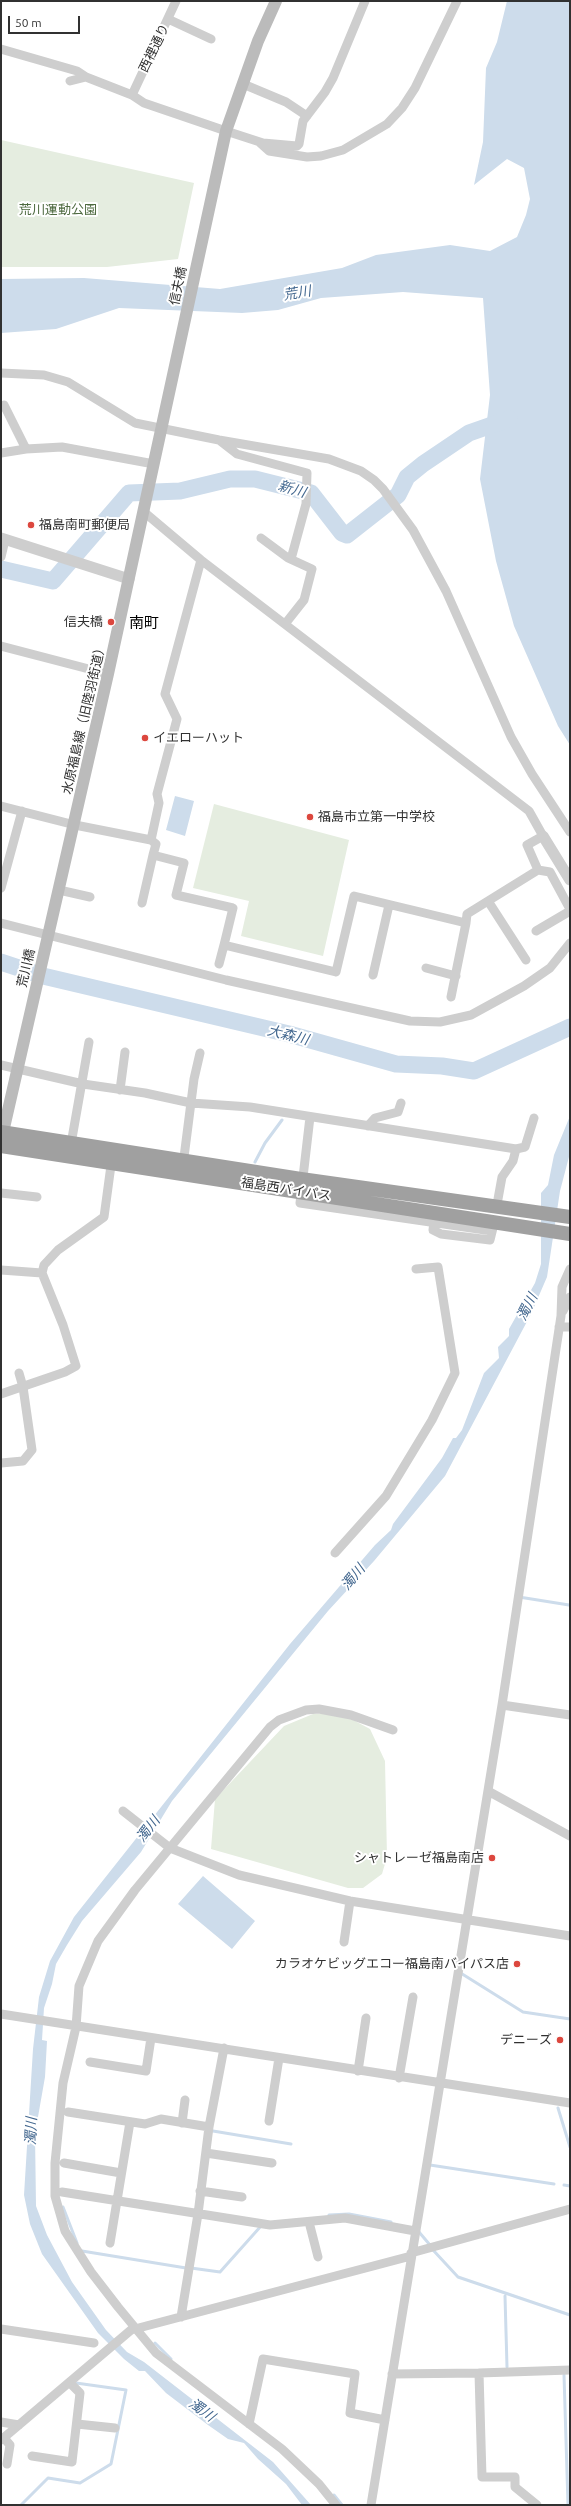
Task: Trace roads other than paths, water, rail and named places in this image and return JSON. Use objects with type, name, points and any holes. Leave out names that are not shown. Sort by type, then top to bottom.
[{"type":"highway","name":"福島西バイパス","points":[[2,1138],[71,1144],[112,1157]]},
{"type":"highway","name":"福島西バイパス","points":[[2,1138],[112,1157],[182,1166],[300,1185],[523,1227],[570,1234]]},
{"type":"highway","name":"福島西バイパス","points":[[300,1185],[570,1217]]},
{"type":"main road","points":[[226,131],[276,1]]},
{"type":"main road","name":"信夫橋","points":[[162,429],[226,131]]},
{"type":"main road","name":"水原福島線（旧陸羽街道）","points":[[47,938],[75,825],[162,429]]},
{"type":"main road","name":"荒川橋","points":[[2,1138],[47,938]]},
{"type":"street","name":"西裡通り","points":[[132,95],[176,1]]},
{"type":"street","points":[[1,49],[57,64],[132,95],[144,103],[226,131],[258,141],[298,146],[301,126],[333,78],[365,1]]},
{"type":"street","points":[[258,141],[269,151],[307,157],[321,156],[343,150],[386,124],[402,108],[415,88],[457,1]]},
{"type":"street","points":[[168,19],[211,39]]},
{"type":"street","points":[[70,81],[86,77]]},
{"type":"street","points":[[243,84],[286,102],[307,116]]},
{"type":"street","points":[[1,373],[44,376],[68,382],[135,423],[219,440],[329,459],[361,471],[383,489],[414,530],[446,592],[511,737],[532,774],[570,832]]},
{"type":"street","points":[[4,405],[26,449]]},
{"type":"street","points":[[219,440],[237,454],[307,473],[306,504],[291,559]]},
{"type":"street","points":[[1,453],[26,449],[62,447],[80,449],[154,464]]},
{"type":"street","points":[[144,512],[201,560],[529,811],[570,880]]},
{"type":"street","points":[[261,538],[291,559],[312,569],[304,600],[285,624]]},
{"type":"street","points":[[1,557],[3,539],[129,580]]},
{"type":"street","points":[[151,840],[159,803],[157,794],[177,719],[165,694],[201,560]]},
{"type":"street","points":[[1,646],[108,674]]},
{"type":"street","points":[[1,806],[75,825],[151,840],[156,844],[142,903]]},
{"type":"street","points":[[1,888],[2,878],[22,812]]},
{"type":"street","points":[[538,870],[527,845],[543,836]]},
{"type":"street","points":[[153,855],[184,863],[176,895],[233,908],[220,964]]},
{"type":"street","points":[[451,997],[467,914],[538,870],[550,872],[570,910],[536,930]]},
{"type":"street","points":[[59,890],[90,897]]},
{"type":"street","points":[[224,945],[336,972],[354,896],[466,922]]},
{"type":"street","points":[[488,901],[526,960]]},
{"type":"street","points":[[373,975],[389,905]]},
{"type":"street","points":[[1,923],[47,938],[241,984],[410,1021],[440,1022],[471,1015],[524,986],[550,968],[570,943]]},
{"type":"street","points":[[426,968],[456,976]]},
{"type":"street","points":[[71,1144],[83,1084],[88,1042]]},
{"type":"street","points":[[120,1090],[125,1052]]},
{"type":"street","points":[[182,1166],[200,1053]]},
{"type":"street","points":[[1,1065],[17,1070],[83,1084],[191,1103],[250,1107],[516,1149],[525,1147],[534,1118]]},
{"type":"street","points":[[368,1126],[375,1118],[398,1112],[401,1103]]},
{"type":"street","points":[[310,1117],[300,1185],[300,1203],[493,1229]]},
{"type":"street","points":[[498,1199],[502,1177],[513,1161],[516,1149]]},
{"type":"street","points":[[1,1394],[65,1372],[76,1366],[64,1325],[42,1273],[44,1265],[58,1250],[104,1217],[112,1157]]},
{"type":"street","points":[[1,1193],[37,1197]]},
{"type":"street","points":[[335,1553],[386,1496],[432,1420],[455,1373],[438,1267],[416,1269]]},
{"type":"street","points":[[371,2505],[502,1705],[561,1316],[562,1287],[570,1269]]},
{"type":"street","points":[[1,1270],[42,1273]]},
{"type":"street","points":[[561,1316],[570,1297]]},
{"type":"street","points":[[559,1327],[570,1327]]},
{"type":"street","points":[[1,1463],[23,1461],[32,1450],[23,1386],[18,1373]]},
{"type":"street","points":[[502,1705],[570,1715]]},
{"type":"street","points":[[336,2505],[319,2484],[287,2453],[156,2353],[134,2330],[79,2254],[65,2231],[58,2212],[54,2181],[56,2148],[66,2063],[76,2027],[79,1986],[98,1941],[135,1890],[270,1727],[279,1720],[306,1710],[326,1709],[351,1715],[393,1730]]},
{"type":"street","points":[[488,1791],[570,1836]]},
{"type":"street","points":[[123,1811],[170,1848],[239,1875],[350,1901],[466,1918],[570,1936]]},
{"type":"street","points":[[344,1942],[350,1901]]},
{"type":"street","points":[[399,2078],[413,1998]]},
{"type":"street","points":[[1,2014],[76,2027],[224,2048],[399,2078],[570,2103]]},
{"type":"street","points":[[358,2071],[366,2018]]},
{"type":"street","points":[[90,2062],[146,2070],[151,2038]]},
{"type":"street","points":[[181,2317],[198,2214],[209,2127],[224,2048]]},
{"type":"street","points":[[269,2122],[279,2058]]},
{"type":"street","points":[[182,2123],[185,2100]]},
{"type":"street","points":[[68,2112],[145,2124],[161,2119],[209,2127]]},
{"type":"street","points":[[110,2243],[130,2122]]},
{"type":"street","points":[[206,2153],[272,2163]]},
{"type":"street","points":[[64,2163],[121,2173]]},
{"type":"street","points":[[200,2191],[242,2197]]},
{"type":"street","points":[[62,2192],[116,2202],[270,2225],[345,2218],[415,2231]]},
{"type":"street","points":[[7,2464],[10,2445],[2,2439],[134,2330],[411,2255],[570,2209]]},
{"type":"street","points":[[309,2222],[318,2257]]},
{"type":"street","points":[[1,2329],[94,2343]]},
{"type":"street","points":[[249,2424],[263,2359],[356,2374],[350,2413],[385,2420]]},
{"type":"street","points":[[392,2374],[570,2370]]},
{"type":"street","points":[[479,2372],[482,2477],[515,2477],[515,2487],[537,2505]]},
{"type":"street","points":[[32,2456],[72,2462],[80,2393],[70,2383]]},
{"type":"street","points":[[1,2422],[19,2425]]},
{"type":"street","points":[[77,2424],[115,2428]]},
{"type":"water","name":"荒川","points":[[507,1],[570,1],[570,745],[558,726],[514,626],[496,561],[480,479],[490,395],[483,298],[403,292],[321,298],[278,310],[242,313],[119,308],[56,329],[1,333],[1,279],[84,278],[220,289],[342,268],[376,255],[450,245],[490,251],[517,237],[526,215],[530,199],[524,168],[507,159],[474,185],[483,142],[486,68],[497,42]]},
{"type":"water","points":[[175,796],[194,801],[185,836],[166,830]]},
{"type":"water","name":"濁川","points":[[570,1116],[570,1153],[560,1191],[547,1277],[531,1314],[445,1476],[374,1561],[328,1611],[172,1801],[141,1852],[82,1921],[67,1945],[56,1964],[52,1984],[44,2008],[42,2040],[47,2041],[45,2077],[35,2134],[36,2206],[47,2235],[72,2282],[106,2330],[127,2352],[144,2362],[273,2462],[311,2505],[302,2505],[286,2484],[258,2459],[244,2443],[228,2439],[208,2425],[166,2393],[145,2371],[139,2371],[124,2359],[98,2333],[42,2254],[30,2224],[24,2195],[33,2049],[39,1997],[50,1961],[74,1917],[290,1644],[375,1545],[391,1530],[393,1524],[442,1458],[453,1438],[456,1438],[462,1430],[484,1373],[499,1358],[498,1347],[509,1336],[509,1329],[535,1283],[541,1264],[541,1193],[548,1185],[554,1155]]},
{"type":"water","points":[[203,1876],[255,1921],[232,1949],[178,1904]]},
{"type":"waterway","name":"新川","points":[[1,569],[53,581],[129,493],[180,491],[230,479],[255,479],[311,493],[342,533],[347,535],[398,495],[407,477],[423,464],[469,433],[509,419]]},
{"type":"waterway","name":"大森川","points":[[1,962],[43,976],[289,1034],[396,1064],[442,1066],[474,1071],[570,1027]]},
{"type":"waterway","points":[[255,1162],[265,1143],[282,1120]]},
{"type":"waterway","points":[[519,1597],[569,1605]]},
{"type":"waterway","points":[[459,1972],[523,2012],[570,2019]]},
{"type":"waterway","points":[[558,2108],[570,2147]]},
{"type":"waterway","points":[[213,2131],[291,2144]]},
{"type":"waterway","points":[[430,2165],[554,2184]]},
{"type":"waterway","points":[[564,2185],[570,2186]]},
{"type":"waterway","points":[[63,2207],[77,2243]]},
{"type":"waterway","points":[[329,2215],[349,2214],[391,2222]]},
{"type":"waterway","points":[[191,2268],[220,2272],[261,2226]]},
{"type":"waterway","points":[[419,2232],[430,2245]]},
{"type":"waterway","points":[[433,2250],[458,2277],[570,2315]]},
{"type":"waterway","points":[[82,2251],[186,2268]]},
{"type":"waterway","points":[[505,2296],[507,2367]]},
{"type":"waterway","points":[[155,2343],[171,2359]]},
{"type":"waterway","points":[[564,2375],[568,2505]]},
{"type":"waterway","points":[[21,2505],[48,2478],[80,2483],[111,2464],[126,2390],[76,2383]]},
{"type":"waterway","points":[[334,2495],[342,2505]]},
{"type":"place","name":"福島南町郵便局","points":[[31,525]]},
{"type":"place","name":"信夫橋","points":[[111,622]]},
{"type":"place","name":"イエローハット","points":[[145,738]]},
{"type":"place","name":"福島市立第一中学校","points":[[310,817]]},
{"type":"place","name":"シャトレーゼ福島南店","points":[[492,1858]]},
{"type":"place","name":"カラオケビッグエコー福島南バイパス店","points":[[517,1964]]},
{"type":"place","name":"デニーズ","points":[[560,2040]]},
{"type":"district","name":"南町","points":[[144,623]]},
{"type":"park label","name":"荒川運動公園","points":[[58,210]]}]
